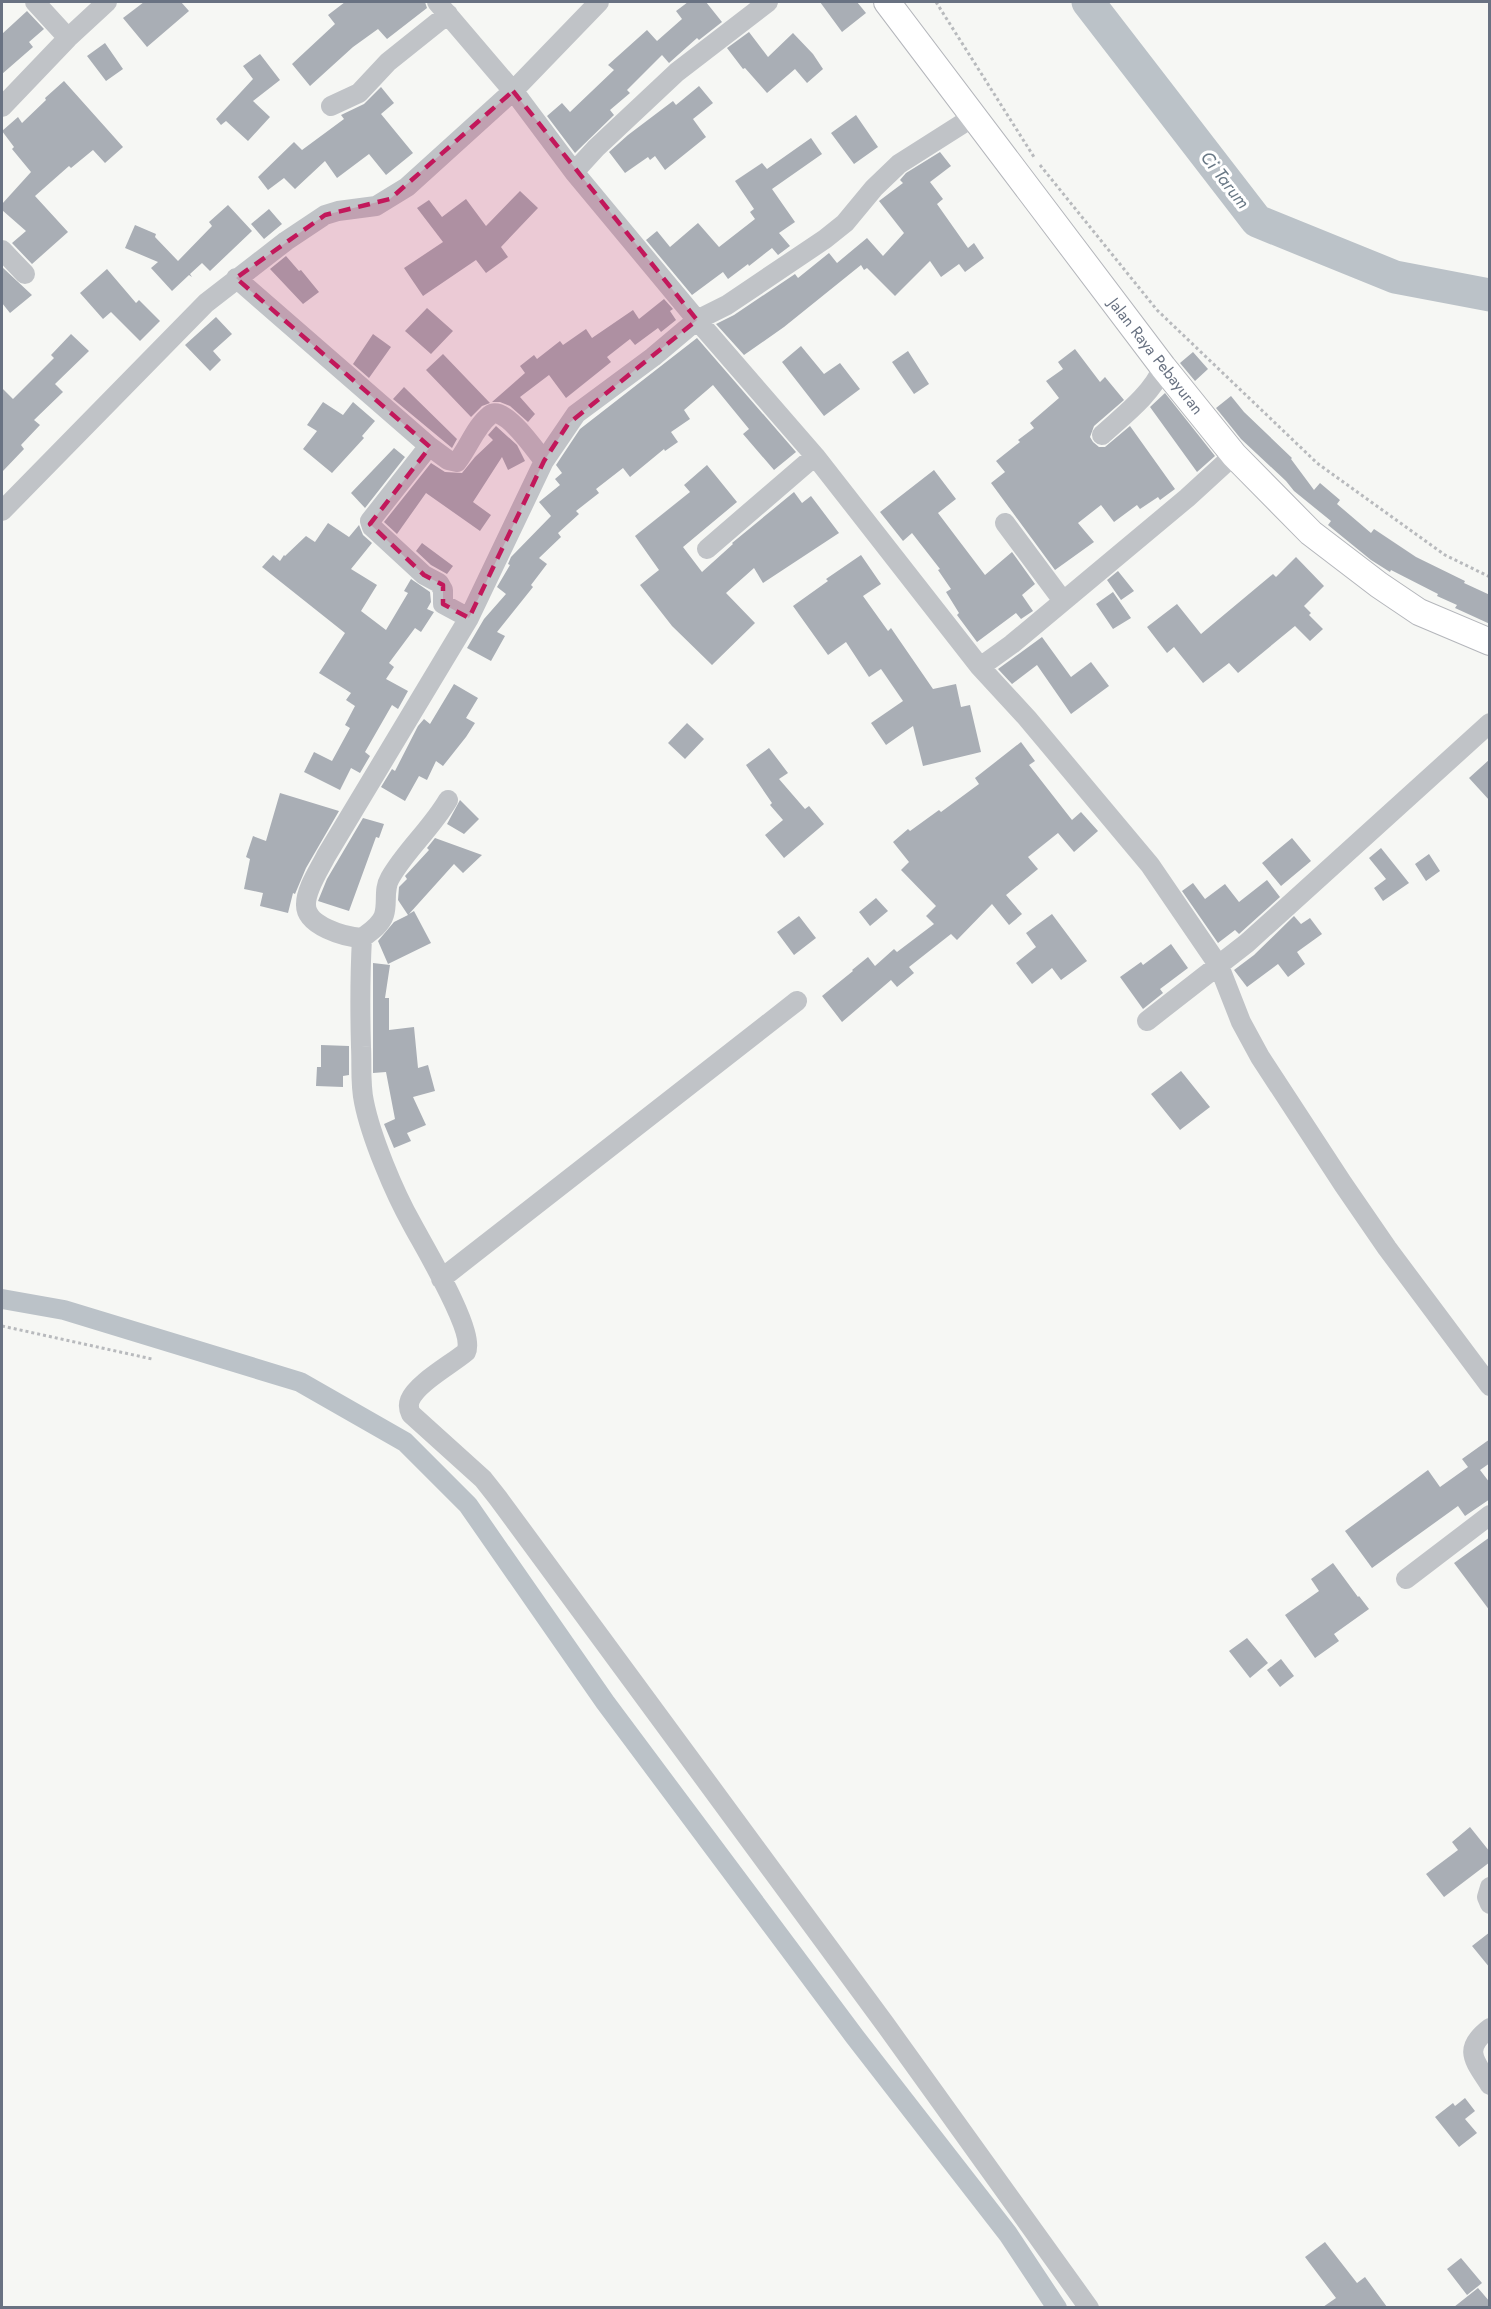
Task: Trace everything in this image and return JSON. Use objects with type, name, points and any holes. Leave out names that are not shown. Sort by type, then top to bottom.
[{"type":"main road","name":"Jalan Raya Pebayuran","points":[[887,2],[1163,367],[1234,456],[1311,533],[1379,585],[1419,612],[1490,642]]},
{"type":"street","points":[[34,2],[68,38]]},
{"type":"street","points":[[2,107],[68,38],[107,2]]},
{"type":"street","points":[[2,511],[187,320],[236,278],[325,215],[376,206],[407,187],[513,91],[599,2]]},
{"type":"street","points":[[574,172],[596,148],[677,72],[768,2]]},
{"type":"street","points":[[331,106],[359,93],[442,8],[513,91],[574,172],[697,320],[815,456],[980,667],[1028,718],[1119,825],[1157,874],[1219,966],[1241,1022],[1260,1057],[1387,1248],[1490,1386]]},
{"type":"street","points":[[448,800],[438,818],[388,880],[385,888],[384,916],[372,931],[362,938],[332,932],[310,916],[306,905],[307,897],[346,820],[360,802],[469,618],[544,461],[576,414],[653,357],[697,320],[727,305],[825,239],[844,223],[874,188],[899,165],[973,117]]},
{"type":"street","points":[[2,250],[24,274]]},
{"type":"street","points":[[236,278],[448,460],[457,462],[480,427],[496,412],[512,423],[544,461]]},
{"type":"street","points":[[1102,435],[1134,406],[1160,375],[1163,367]]},
{"type":"street","points":[[429,446],[373,516],[370,524],[424,575],[439,583],[443,590],[443,604],[469,618]]},
{"type":"street","points":[[707,549],[815,456]]},
{"type":"street","points":[[980,667],[1012,644],[1234,456]]},
{"type":"street","points":[[1005,523],[1063,601]]},
{"type":"street","points":[[1147,1021],[1219,966],[1313,886],[1490,723]]},
{"type":"street","points":[[362,938],[361,1085],[364,1102],[395,1189],[459,1313],[468,1348],[418,1388],[408,1406],[411,1414],[483,1479],[498,1498],[1089,2307]]},
{"type":"street","points":[[441,1279],[797,1001]]},
{"type":"street","points":[[1406,1579],[1490,1515]]},
{"type":"street","points":[[1490,1887],[1487,1897],[1490,1904]]},
{"type":"street","points":[[1490,2028],[1479,2036],[1472,2047],[1477,2065],[1490,2085]]},
{"type":"path","points":[[936,2],[1035,158],[1158,310],[1317,463],[1445,555],[1490,577]]},
{"type":"path","points":[[2,1326],[152,1359]]},
{"type":"highlighted area","points":[[513,91],[697,320],[568,424],[544,461],[469,618],[443,604],[443,585],[424,575],[370,524],[430,447],[236,278],[325,215],[390,199]]},
{"type":"building","points":[[144,2],[181,2],[189,11],[147,47],[123,18]]},
{"type":"building","points":[[345,2],[425,2],[427,8],[387,39],[378,29],[353,47],[310,86],[292,64],[335,24],[328,15]]},
{"type":"building","points":[[688,2],[706,2],[722,22],[699,40],[697,38],[669,63],[662,55],[627,90],[630,93],[610,110],[614,115],[575,153],[547,116],[562,103],[570,112],[614,70],[608,65],[647,30],[657,41],[682,19],[676,11]]},
{"type":"building","points":[[820,2],[857,2],[866,13],[842,32]]},
{"type":"building","points":[[27,11],[44,29],[29,42],[33,47],[2,74],[2,34]]},
{"type":"building","points":[[749,32],[768,57],[793,33],[813,54],[823,69],[807,83],[795,69],[767,93],[745,68],[743,69],[727,48]]},
{"type":"building","points":[[105,43],[123,69],[106,81],[87,56]]},
{"type":"building","points":[[260,54],[280,80],[253,101],[270,117],[248,141],[226,121],[221,125],[216,119],[253,79],[243,66]]},
{"type":"building","points":[[64,81],[123,147],[105,163],[93,150],[71,168],[69,166],[35,196],[68,232],[32,264],[12,243],[26,231],[2,210],[2,204],[31,172],[12,149],[14,147],[2,131],[18,117],[22,123]]},
{"type":"building","points":[[699,86],[713,103],[693,119],[706,137],[665,170],[655,156],[650,160],[648,157],[625,173],[609,152],[673,101],[676,105]]},
{"type":"building","points":[[381,87],[394,103],[381,114],[413,153],[386,175],[369,154],[337,178],[325,161],[295,189],[284,178],[268,190],[258,177],[294,142],[302,150],[344,119],[341,115],[364,104]]},
{"type":"building","points":[[856,115],[878,147],[854,164],[831,133]]},
{"type":"building","points":[[811,138],[822,154],[772,189],[795,222],[779,233],[790,246],[778,255],[772,248],[728,279],[723,272],[692,295],[646,240],[657,231],[670,247],[698,223],[719,247],[755,219],[750,212],[754,209],[735,181],[762,163],[767,169]]},
{"type":"building","points":[[940,152],[951,166],[930,182],[943,199],[937,204],[968,248],[974,243],[984,258],[965,272],[959,264],[941,277],[930,261],[895,296],[867,268],[864,270],[861,265],[784,327],[744,355],[716,324],[734,315],[795,274],[798,278],[829,253],[837,263],[867,238],[883,256],[904,233],[879,201],[903,183],[900,180],[906,173]]},
{"type":"building","points":[[520,191],[538,208],[501,247],[508,257],[486,273],[476,260],[423,296],[404,268],[443,242],[417,208],[429,200],[442,217],[466,199],[486,226]]},
{"type":"building","points":[[228,205],[252,231],[210,271],[202,263],[190,274],[192,277],[189,275],[172,291],[151,268],[158,262],[125,248],[135,225],[156,234],[155,237],[178,261],[212,226],[209,222]]},
{"type":"building","points":[[269,209],[282,224],[264,239],[251,224]]},
{"type":"building","points":[[286,256],[319,292],[303,304],[270,269]]},
{"type":"building","points":[[2,267],[32,295],[10,313],[2,303]]},
{"type":"building","points":[[107,269],[136,303],[139,300],[160,321],[140,341],[111,312],[103,319],[80,293]]},
{"type":"building","points":[[664,299],[673,309],[670,311],[676,320],[661,332],[658,328],[635,345],[630,339],[607,357],[611,362],[566,398],[549,375],[520,397],[535,414],[528,422],[510,406],[492,402],[525,373],[520,366],[534,355],[537,359],[560,341],[563,345],[586,329],[592,338],[633,310],[639,319]]},
{"type":"building","points":[[427,308],[453,331],[431,354],[405,331]]},
{"type":"building","points":[[216,317],[232,334],[213,351],[221,360],[210,371],[185,345]]},
{"type":"building","points":[[71,334],[89,351],[55,384],[63,392],[34,420],[40,425],[21,445],[24,449],[2,472],[2,388],[13,399],[54,358],[51,355]]},
{"type":"building","points":[[373,334],[391,347],[369,378],[353,364]]},
{"type":"building","points":[[697,338],[796,452],[774,470],[743,434],[749,429],[713,385],[684,410],[690,419],[671,432],[678,442],[665,451],[664,449],[630,477],[623,468],[596,489],[599,493],[576,511],[579,514],[558,533],[561,537],[539,558],[547,564],[531,585],[533,587],[497,632],[505,636],[491,661],[467,648],[484,619],[506,594],[497,587],[510,565],[508,564],[511,557],[551,516],[539,502],[560,485],[555,479],[562,473],[556,465],[580,429]]},
{"type":"building","points":[[801,346],[824,374],[840,363],[860,389],[824,416],[782,362]]},
{"type":"building","points":[[1075,349],[1100,382],[1105,377],[1124,400],[1094,426],[1090,437],[1093,442],[1099,447],[1105,447],[1130,426],[1175,489],[1160,500],[1158,497],[1140,509],[1137,505],[1114,522],[1101,505],[1078,523],[1094,542],[1055,570],[991,483],[1005,472],[996,461],[1034,428],[1030,423],[1059,398],[1046,381],[1063,369],[1058,362]]},
{"type":"building","points":[[908,351],[929,384],[914,394],[892,362]]},
{"type":"building","points":[[1193,352],[1208,369],[1195,381],[1180,363]]},
{"type":"building","points":[[443,354],[490,403],[482,406],[471,417],[426,370]]},
{"type":"building","points":[[404,387],[457,439],[452,448],[393,399]]},
{"type":"building","points":[[1165,393],[1215,456],[1197,472],[1150,407]]},
{"type":"building","points":[[1231,396],[1244,412],[1292,458],[1314,490],[1320,483],[1340,500],[1337,504],[1371,533],[1374,529],[1416,557],[1490,595],[1490,624],[1455,608],[1457,605],[1437,596],[1438,594],[1391,570],[1390,572],[1371,560],[1328,525],[1331,521],[1294,491],[1241,439],[1216,408]]},
{"type":"building","points":[[323,402],[343,415],[353,402],[375,421],[362,436],[364,438],[332,473],[303,449],[317,431],[307,425]]},
{"type":"building","points":[[496,426],[517,445],[525,461],[508,470],[502,457],[473,502],[491,515],[480,531],[426,493],[397,534],[384,522],[431,463],[445,472],[462,473],[493,440],[488,435]]},
{"type":"building","points":[[394,448],[405,457],[365,508],[351,493]]},
{"type":"building","points":[[707,465],[737,502],[683,547],[702,572],[732,543],[794,492],[802,503],[811,496],[839,533],[763,583],[754,568],[726,593],[755,623],[712,665],[672,626],[640,585],[659,570],[635,536],[690,492],[684,485]]},
{"type":"building","points":[[934,470],[956,499],[938,513],[985,575],[1012,552],[1035,584],[1022,595],[1033,611],[1021,619],[1016,613],[977,642],[957,615],[959,613],[946,592],[951,589],[938,570],[940,569],[912,533],[903,541],[880,512]]},
{"type":"building","points":[[328,523],[349,537],[359,525],[363,535],[372,543],[351,569],[377,585],[361,611],[386,630],[408,593],[404,591],[411,579],[430,592],[431,602],[427,609],[434,612],[421,632],[415,628],[389,663],[394,667],[386,679],[408,691],[398,709],[392,705],[365,752],[370,756],[360,773],[351,768],[340,790],[304,772],[314,752],[332,761],[350,728],[345,725],[355,706],[346,700],[351,693],[319,673],[345,633],[262,567],[273,555],[280,561],[306,536],[315,542]]},
{"type":"building","points":[[422,543],[453,566],[447,574],[431,565],[416,551]]},
{"type":"building","points":[[861,555],[881,584],[863,596],[888,631],[891,628],[933,689],[956,684],[961,707],[970,705],[981,752],[923,766],[913,726],[886,745],[871,723],[903,701],[881,669],[869,677],[846,642],[828,655],[793,606]]},
{"type":"building","points":[[1296,557],[1324,586],[1304,606],[1311,613],[1309,615],[1323,629],[1310,641],[1295,626],[1238,673],[1229,663],[1203,683],[1174,647],[1167,653],[1147,627],[1177,604],[1201,634],[1273,574],[1276,577]]},
{"type":"building","points":[[1118,571],[1134,591],[1121,600],[1107,580]]},
{"type":"building","points":[[1113,592],[1131,618],[1113,629],[1096,604]]},
{"type":"building","points":[[1042,637],[1071,677],[1091,662],[1109,686],[1071,714],[1037,665],[1012,684],[998,669]]},
{"type":"building","points":[[454,684],[478,698],[466,718],[475,723],[443,766],[436,761],[427,780],[419,776],[405,801],[381,787],[392,769],[395,771],[418,726],[424,719],[430,724]]},
{"type":"building","points":[[687,723],[704,739],[685,759],[668,743]]},
{"type":"building","points":[[1021,742],[1035,761],[1029,765],[1072,820],[1081,812],[1098,831],[1074,852],[1058,833],[1028,857],[1038,869],[1006,895],[1022,914],[1009,925],[992,904],[957,940],[951,934],[909,967],[914,973],[897,987],[891,980],[842,1022],[822,996],[868,957],[875,966],[894,949],[897,952],[934,924],[926,916],[936,906],[901,870],[909,862],[893,842],[908,829],[910,831],[939,810],[941,812],[979,784],[975,778]]},
{"type":"building","points":[[769,748],[788,773],[779,779],[805,809],[809,806],[824,824],[784,858],[765,835],[783,820],[770,805],[772,803],[746,765]]},
{"type":"building","points":[[1490,759],[1490,801],[1469,778]]},
{"type":"building","points":[[280,793],[339,811],[306,868],[295,894],[293,893],[288,913],[260,906],[263,893],[244,889],[250,859],[246,857],[253,836],[266,841]]},
{"type":"building","points":[[460,800],[479,819],[464,834],[447,824]]},
{"type":"building","points":[[363,818],[384,824],[379,838],[376,837],[349,911],[318,901],[327,879]]},
{"type":"building","points":[[435,838],[482,855],[463,873],[454,864],[409,914],[414,911],[431,943],[388,964],[378,941],[394,922],[408,915],[398,900],[399,887],[407,879],[405,876],[429,850],[427,848]]},
{"type":"building","points":[[1292,838],[1311,861],[1281,886],[1262,863]]},
{"type":"building","points":[[1381,848],[1409,883],[1383,901],[1374,888],[1386,879],[1369,858]]},
{"type":"building","points":[[1429,854],[1440,871],[1426,881],[1415,864]]},
{"type":"building","points":[[1267,880],[1280,897],[1239,934],[1235,930],[1218,943],[1182,891],[1193,883],[1205,899],[1225,884],[1239,902]]},
{"type":"building","points":[[876,898],[888,911],[870,926],[859,912]]},
{"type":"building","points":[[1052,914],[1087,961],[1061,980],[1052,968],[1032,984],[1016,963],[1036,947],[1026,933]]},
{"type":"building","points":[[799,916],[816,938],[794,955],[777,932]]},
{"type":"building","points":[[1294,916],[1301,924],[1310,918],[1322,934],[1297,952],[1305,964],[1288,977],[1278,964],[1247,987],[1234,970],[1254,955]]},
{"type":"building","points":[[1171,944],[1188,968],[1160,989],[1163,993],[1143,1009],[1120,977],[1141,962],[1143,965]]},
{"type":"building","points":[[373,963],[390,965],[385,998],[389,998],[389,1030],[414,1027],[418,1068],[428,1065],[435,1091],[413,1097],[426,1125],[407,1133],[411,1141],[394,1148],[384,1124],[395,1119],[386,1072],[373,1073]]},
{"type":"building","points":[[321,1045],[349,1046],[349,1075],[343,1076],[343,1087],[316,1086],[317,1067],[321,1067]]},
{"type":"building","points":[[1181,1071],[1210,1107],[1180,1130],[1151,1094]]},
{"type":"building","points":[[1490,1439],[1490,1463],[1480,1470],[1490,1483],[1490,1499],[1465,1516],[1458,1506],[1372,1568],[1345,1531],[1428,1470],[1440,1487],[1468,1467],[1462,1459]]},
{"type":"building","points":[[1490,1537],[1490,1611],[1454,1563]]},
{"type":"building","points":[[1333,1563],[1369,1609],[1334,1634],[1339,1641],[1315,1658],[1285,1615],[1319,1591],[1311,1579]]},
{"type":"building","points":[[1247,1638],[1268,1663],[1250,1678],[1229,1651]]},
{"type":"building","points":[[1281,1659],[1294,1676],[1280,1687],[1267,1670]]},
{"type":"building","points":[[1470,1827],[1490,1852],[1490,1862],[1444,1897],[1426,1874],[1458,1850],[1452,1842]]},
{"type":"building","points":[[1490,1932],[1490,1968],[1472,1946]]},
{"type":"building","points":[[1465,2098],[1475,2111],[1465,2119],[1477,2133],[1459,2147],[1435,2117],[1453,2103],[1455,2106]]},
{"type":"building","points":[[1325,2242],[1357,2283],[1365,2277],[1387,2307],[1323,2307],[1336,2298],[1305,2257]]},
{"type":"building","points":[[1461,2258],[1482,2283],[1467,2295],[1447,2269]]},
{"type":"building","points":[[1478,2288],[1490,2302],[1490,2307],[1454,2307]]},
{"type":"waterway","name":"Ci Tarum","points":[[1088,2],[1257,221],[1395,277],[1490,295]]},
{"type":"waterway","points":[[2,1299],[64,1310],[300,1382],[405,1442],[468,1505],[605,1702],[855,2037],[1008,2234],[1057,2308]]}]
